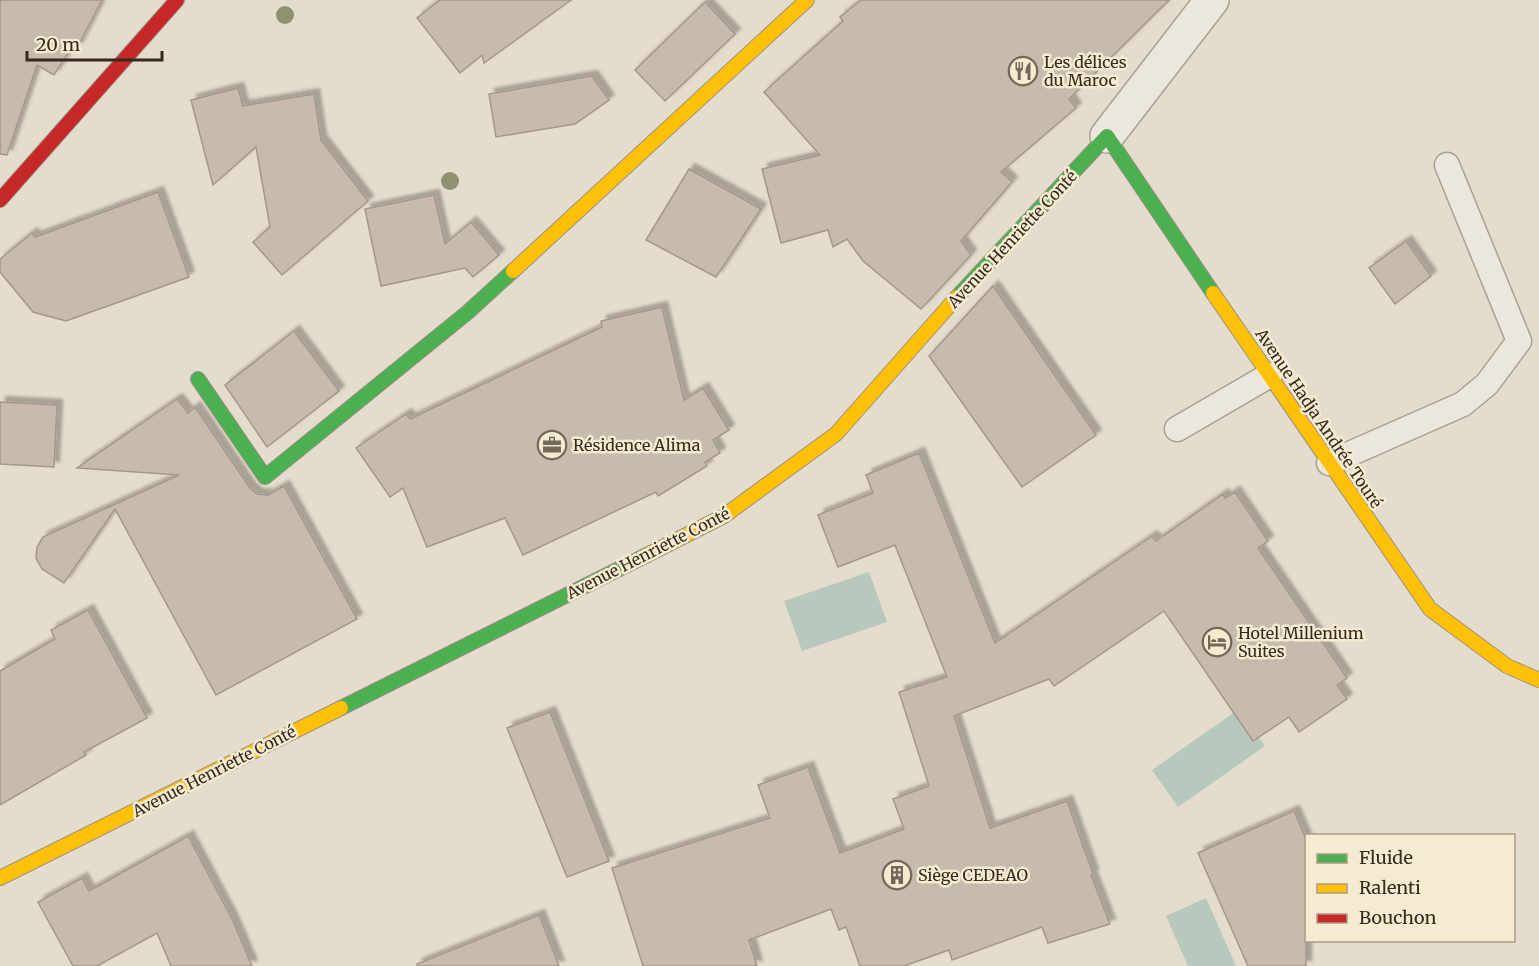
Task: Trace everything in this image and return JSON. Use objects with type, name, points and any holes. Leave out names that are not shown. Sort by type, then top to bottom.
[{"type":"main road","points":[[0,200],[177,0]]},
{"type":"main road","points":[[198,379],[265,477],[468,312],[807,0]]},
{"type":"main road","name":"Avenue Hadja Andrée Touré","points":[[1107,136],[1430,609],[1507,666],[1539,680]]},
{"type":"main road","name":"Avenue Henriette Conté","points":[[0,878],[724,516],[836,434],[953,301],[1107,136]]},
{"type":"street","name":"Avenue Henriette Conté","points":[[1107,136],[1212,0]]},
{"type":"lane","points":[[1329,464],[1463,404],[1488,384],[1520,342],[1447,165]]},
{"type":"lane","points":[[1177,429],[1270,375]]},
{"type":"shaded area","points":[[869,572],[887,622],[802,651],[784,601]]},
{"type":"shaded area","points":[[1239,709],[1265,746],[1178,807],[1152,770]]},
{"type":"shaded area","points":[[1206,898],[1236,966],[1188,966],[1166,916]]},
{"type":"building","points":[[0,0],[102,0],[77,48],[73,45],[54,75],[37,65],[7,155],[0,154]]},
{"type":"building","points":[[440,0],[571,0],[484,63],[482,55],[460,73],[417,18]]},
{"type":"building","points":[[861,0],[1169,0],[1069,99],[1076,108],[1001,172],[1012,182],[961,241],[971,255],[921,309],[863,261],[847,239],[833,247],[828,230],[781,243],[762,169],[820,155],[764,92],[843,21],[840,17]]},
{"type":"building","points":[[705,2],[735,34],[665,101],[635,70]]},
{"type":"building","points":[[592,76],[609,100],[575,124],[496,137],[489,94]]},
{"type":"building","points":[[238,88],[243,106],[314,94],[321,140],[368,201],[282,275],[253,242],[270,227],[256,147],[213,185],[191,100]]},
{"type":"building","points":[[689,169],[761,209],[716,277],[646,240]]},
{"type":"building","points":[[158,192],[189,277],[66,321],[33,312],[0,272],[0,259],[32,233],[35,237]]},
{"type":"building","points":[[434,195],[445,244],[471,222],[499,255],[473,277],[465,268],[381,286],[365,209]]},
{"type":"building","points":[[1406,241],[1431,276],[1395,304],[1369,268]]},
{"type":"building","points":[[993,286],[1096,435],[1022,487],[929,356]]},
{"type":"building","points":[[662,307],[684,400],[703,388],[729,430],[713,440],[720,453],[705,462],[707,466],[658,496],[656,492],[523,555],[505,518],[427,547],[403,488],[390,497],[356,448],[406,414],[410,419],[602,327],[601,321]]},
{"type":"building","points":[[294,331],[339,391],[267,447],[225,385]]},
{"type":"building","points":[[177,399],[188,413],[195,407],[250,488],[257,494],[268,495],[284,486],[357,619],[216,695],[115,509],[64,583],[42,569],[36,558],[37,547],[43,537],[179,475],[77,468]]},
{"type":"building","points":[[0,402],[57,405],[54,467],[0,464]]},
{"type":"building","points":[[919,453],[995,643],[1152,536],[1156,541],[1223,494],[1225,498],[1235,492],[1268,541],[1258,548],[1347,678],[1337,685],[1347,699],[1299,732],[1289,717],[1253,741],[1164,611],[1054,686],[1049,679],[954,716],[990,828],[1067,801],[1110,924],[1048,943],[1042,927],[952,960],[949,950],[904,966],[860,966],[846,927],[839,930],[831,909],[749,940],[757,966],[643,966],[612,868],[770,818],[758,785],[808,767],[840,853],[904,829],[893,799],[929,786],[899,692],[947,677],[895,545],[838,567],[818,515],[873,493],[866,475]]},
{"type":"building","points":[[88,610],[147,718],[84,752],[86,755],[0,805],[0,671],[55,639],[51,630]]},
{"type":"building","points":[[550,712],[609,861],[567,877],[507,728]]},
{"type":"building","points":[[1294,811],[1305,837],[1306,966],[1248,966],[1198,853]]},
{"type":"building","points":[[188,836],[233,921],[252,966],[171,966],[157,933],[97,966],[73,966],[38,902],[82,878],[89,891]]},
{"type":"building","points":[[539,915],[559,966],[417,966],[417,964]]},
{"type":"traffic: fast","points":[[957,297],[1107,136],[1213,293]]},
{"type":"traffic: fast","points":[[198,379],[265,477],[468,312],[513,271]]},
{"type":"traffic: fast","points":[[341,708],[647,555]]},
{"type":"traffic: slow","points":[[513,271],[807,0]]},
{"type":"traffic: slow","points":[[1213,293],[1430,609],[1507,666],[1539,680]]},
{"type":"traffic: slow","points":[[647,555],[724,516],[836,434],[957,297]]},
{"type":"traffic: slow","points":[[0,878],[341,708]]},
{"type":"traffic: jam","points":[[0,200],[177,0]]},
{"type":"place","name":"Les délices du Maroc","points":[[1023,71]]},
{"type":"place","name":"Résidence Alima","points":[[552,445]]},
{"type":"place","name":"Hotel Millenium Suites","points":[[1217,642]]},
{"type":"place","name":"Siège CEDEAO","points":[[897,875]]}]
